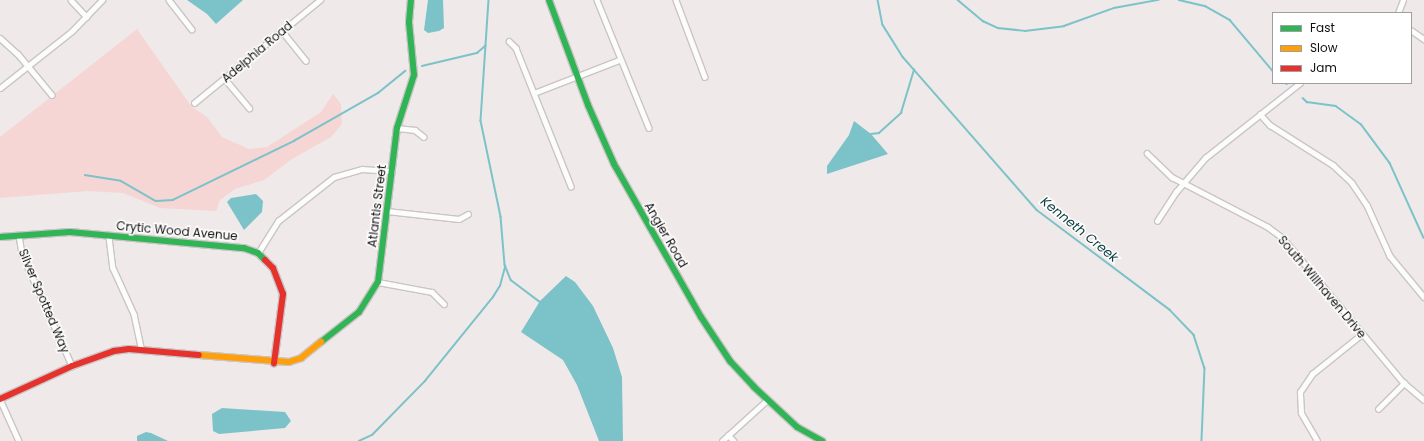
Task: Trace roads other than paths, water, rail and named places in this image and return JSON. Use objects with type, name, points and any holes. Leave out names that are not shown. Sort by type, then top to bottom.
[{"type":"street","points":[[71,0],[87,17]]},
{"type":"street","points":[[0,88],[87,17],[102,0]]},
{"type":"street","points":[[169,0],[192,29]]},
{"type":"street","name":"Adelphia Road","points":[[194,104],[320,0]]},
{"type":"street","name":"Atlantis Street","points":[[0,399],[72,366],[114,351],[141,348],[274,363],[301,358],[358,312],[378,282],[397,128],[414,75],[409,22],[411,0]]},
{"type":"street","name":"Angier Road","points":[[548,0],[576,76],[614,164],[685,289],[730,360],[768,400],[797,427],[822,441]]},
{"type":"street","points":[[597,0],[619,60],[649,128]]},
{"type":"street","points":[[676,0],[705,77]]},
{"type":"street","points":[[1398,12],[1403,0]]},
{"type":"street","points":[[1412,31],[1424,39]]},
{"type":"street","points":[[282,32],[306,61]]},
{"type":"street","points":[[0,38],[28,66],[52,96]]},
{"type":"street","points":[[509,42],[516,48],[571,186]]},
{"type":"street","points":[[534,93],[619,60]]},
{"type":"street","points":[[225,79],[249,108]]},
{"type":"street","points":[[1157,221],[1183,183],[1205,158],[1299,84]]},
{"type":"street","points":[[1260,114],[1270,125],[1333,165],[1352,183],[1367,205],[1390,256],[1424,297]]},
{"type":"street","points":[[397,128],[415,130],[424,137]]},
{"type":"street","name":"South Willhaven Drive","points":[[1147,153],[1183,183],[1268,227],[1283,238],[1404,383],[1424,400]]},
{"type":"street","points":[[258,253],[278,221],[334,177],[362,169],[392,171]]},
{"type":"street","points":[[387,211],[459,219],[468,214]]},
{"type":"street","name":"Crytic Wood Avenue","points":[[0,237],[48,232],[244,248],[258,253],[273,268],[283,294],[274,363]]},
{"type":"street","name":"Silver Spotted Way","points":[[19,235],[22,254],[72,366]]},
{"type":"street","points":[[109,237],[113,268],[134,314],[141,348]]},
{"type":"street","points":[[378,282],[432,292],[444,304]]},
{"type":"street","points":[[1318,441],[1301,413],[1300,392],[1312,374],[1362,334]]},
{"type":"street","points":[[1378,409],[1404,383]]},
{"type":"street","points":[[0,399],[19,441]]},
{"type":"street","points":[[722,441],[768,400]]},
{"type":"street","points":[[728,435],[734,441]]},
{"type":"water","points":[[187,0],[243,0],[216,24],[207,14]]},
{"type":"water","points":[[428,0],[443,0],[444,28],[439,31],[428,33],[424,30]]},
{"type":"water","points":[[854,121],[871,134],[888,154],[827,174],[827,166],[849,135]]},
{"type":"water","points":[[256,194],[263,201],[262,212],[244,230],[227,202],[231,198]]},
{"type":"water","points":[[566,276],[575,282],[593,306],[613,348],[622,377],[623,441],[599,441],[577,385],[563,360],[521,332],[540,301]]},
{"type":"water","points":[[222,408],[285,412],[291,421],[285,428],[219,434],[213,431],[212,414]]},
{"type":"water","points":[[146,432],[168,441],[137,441],[137,436]]},
{"type":"waterway","points":[[489,0],[481,121],[501,217],[505,265],[511,280],[541,303]]},
{"type":"waterway","name":"Kenneth Creek","points":[[878,0],[883,25],[903,57],[1037,210],[1170,310],[1194,335],[1205,368],[1202,441]]},
{"type":"waterway","points":[[958,0],[983,21],[998,28],[1025,31],[1064,26],[1114,8],[1158,0]]},
{"type":"waterway","points":[[1179,0],[1205,6],[1230,20],[1272,70]]},
{"type":"waterway","points":[[422,66],[477,53],[485,46]]},
{"type":"waterway","points":[[871,134],[879,133],[901,113],[914,70]]},
{"type":"waterway","points":[[85,175],[121,181],[156,201],[173,200],[294,141],[378,93],[405,71]]},
{"type":"waterway","points":[[1303,98],[1307,102],[1336,106],[1361,124],[1390,163],[1424,238]]},
{"type":"waterway","points":[[359,441],[372,435],[425,381],[493,297],[500,286],[505,267]]}]
